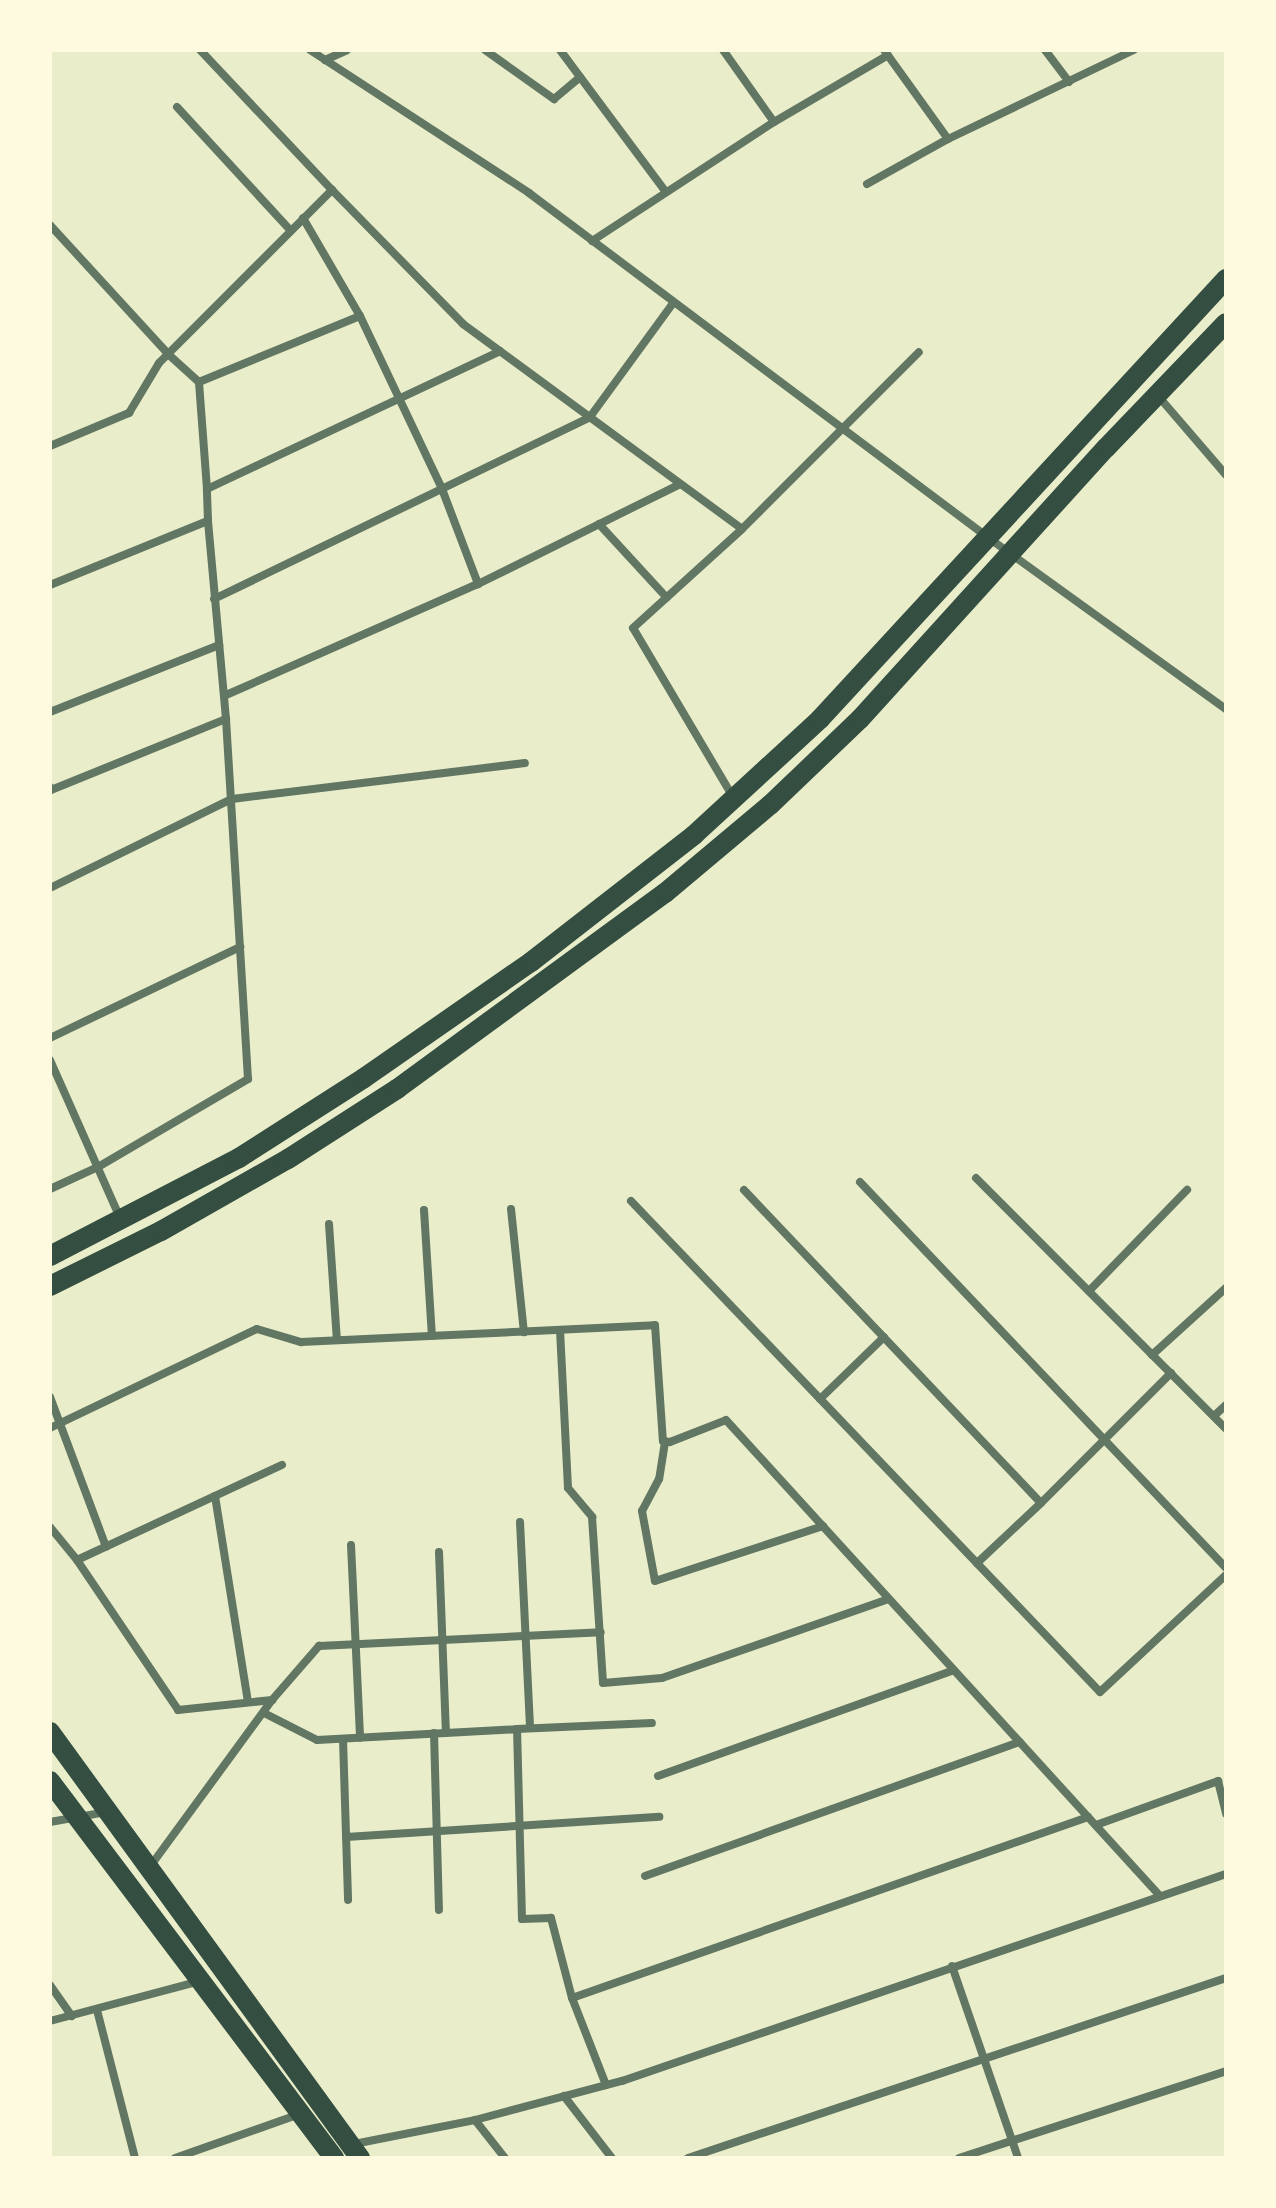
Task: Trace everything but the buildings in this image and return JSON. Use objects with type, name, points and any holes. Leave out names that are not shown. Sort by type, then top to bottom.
[{"type":"main road","points":[[50,1256],[239,1158],[364,1078],[531,962],[694,835],[820,719],[1226,279]]},
{"type":"main road","points":[[50,1286],[161,1231],[288,1159],[410,1080],[654,902],[770,805],[860,719],[1226,323]]},
{"type":"main road","points":[[50,1732],[149,1868],[348,2154]]},
{"type":"main road","points":[[50,1781],[301,2114],[348,2154]]},
{"type":"street","points":[[200,50],[463,324],[742,529]]},
{"type":"street","points":[[310,50],[529,193],[986,536],[1226,709]]},
{"type":"street","points":[[325,60],[347,50]]},
{"type":"street","points":[[485,50],[554,99],[580,77]]},
{"type":"street","points":[[560,50],[666,192]]},
{"type":"street","points":[[723,50],[774,122]]},
{"type":"street","points":[[1045,50],[1069,82]]},
{"type":"street","points":[[867,184],[948,139],[1134,50]]},
{"type":"street","points":[[592,241],[886,53],[948,139]]},
{"type":"street","points":[[177,107],[291,231]]},
{"type":"street","points":[[50,446],[129,413],[168,354],[332,190]]},
{"type":"street","points":[[303,218],[360,316],[442,489],[478,584]]},
{"type":"street","points":[[50,225],[168,354],[199,382],[214,599],[226,695],[249,1075],[246,1083],[98,1167],[50,1189]]},
{"type":"street","points":[[214,599],[590,417],[674,302]]},
{"type":"street","points":[[199,382],[360,316]]},
{"type":"street","points":[[207,489],[400,401],[500,351]]},
{"type":"street","points":[[734,798],[633,628],[742,529],[919,352]]},
{"type":"street","points":[[1157,396],[1226,475]]},
{"type":"street","points":[[226,695],[478,584],[680,484]]},
{"type":"street","points":[[50,585],[208,521]]},
{"type":"street","points":[[599,524],[667,598]]},
{"type":"street","points":[[50,712],[219,645]]},
{"type":"street","points":[[50,787],[51,790],[226,719]]},
{"type":"street","points":[[50,888],[232,799],[525,763]]},
{"type":"street","points":[[50,1038],[240,947]]},
{"type":"street","points":[[50,1060],[121,1220]]},
{"type":"street","points":[[976,1178],[1226,1429]]},
{"type":"street","points":[[860,1182],[1226,1568]]},
{"type":"street","points":[[744,1190],[1041,1503]]},
{"type":"street","points":[[1089,1291],[1187,1190]]},
{"type":"street","points":[[631,1201],[1100,1692],[1226,1575]]},
{"type":"street","points":[[511,1209],[524,1332]]},
{"type":"street","points":[[424,1210],[432,1336]]},
{"type":"street","points":[[329,1224],[337,1340]]},
{"type":"street","points":[[1152,1355],[1226,1288]]},
{"type":"street","points":[[50,1428],[257,1329],[301,1342],[655,1325],[665,1442],[659,1479],[642,1511],[657,1582],[823,1526]]},
{"type":"street","points":[[560,1330],[568,1488],[592,1517],[603,1683],[662,1678],[889,1599]]},
{"type":"street","points":[[820,1399],[884,1337]]},
{"type":"street","points":[[977,1563],[1171,1373]]},
{"type":"street","points":[[50,1397],[106,1547]]},
{"type":"street","points":[[1214,1416],[1226,1405]]},
{"type":"street","points":[[665,1442],[726,1420],[1160,1896]]},
{"type":"street","points":[[77,1560],[282,1465]]},
{"type":"street","points":[[215,1496],[248,1701]]},
{"type":"street","points":[[520,1522],[530,1728]]},
{"type":"street","points":[[50,1527],[77,1560],[174,1706],[184,1710],[272,1700]]},
{"type":"street","points":[[351,1545],[360,1738]]},
{"type":"street","points":[[439,1552],[446,1733]]},
{"type":"street","points":[[149,1868],[272,1700],[315,1648],[601,1632]]},
{"type":"street","points":[[658,1776],[954,1670]]},
{"type":"street","points":[[264,1713],[317,1740],[652,1723]]},
{"type":"street","points":[[517,1729],[522,1919],[551,1918],[572,1998],[606,2085]]},
{"type":"street","points":[[434,1733],[439,1910]]},
{"type":"street","points":[[343,1739],[348,1900]]},
{"type":"street","points":[[645,1876],[1020,1742]]},
{"type":"street","points":[[1096,1825],[1218,1781],[1226,1814]]},
{"type":"street","points":[[50,1822],[108,1812]]},
{"type":"street","points":[[346,1837],[659,1817]]},
{"type":"street","points":[[572,1998],[1088,1817]]},
{"type":"street","points":[[348,2154],[606,2085],[1226,1874]]},
{"type":"street","points":[[952,1966],[1018,2158]]},
{"type":"street","points":[[688,2158],[1226,1978]]},
{"type":"street","points":[[50,2021],[201,1981]]},
{"type":"street","points":[[50,1985],[72,2016]]},
{"type":"street","points":[[97,2010],[135,2158]]},
{"type":"street","points":[[959,2158],[1226,2071]]},
{"type":"street","points":[[564,2096],[612,2158]]},
{"type":"street","points":[[175,2158],[301,2114]]},
{"type":"street","points":[[475,2120],[505,2158]]}]
